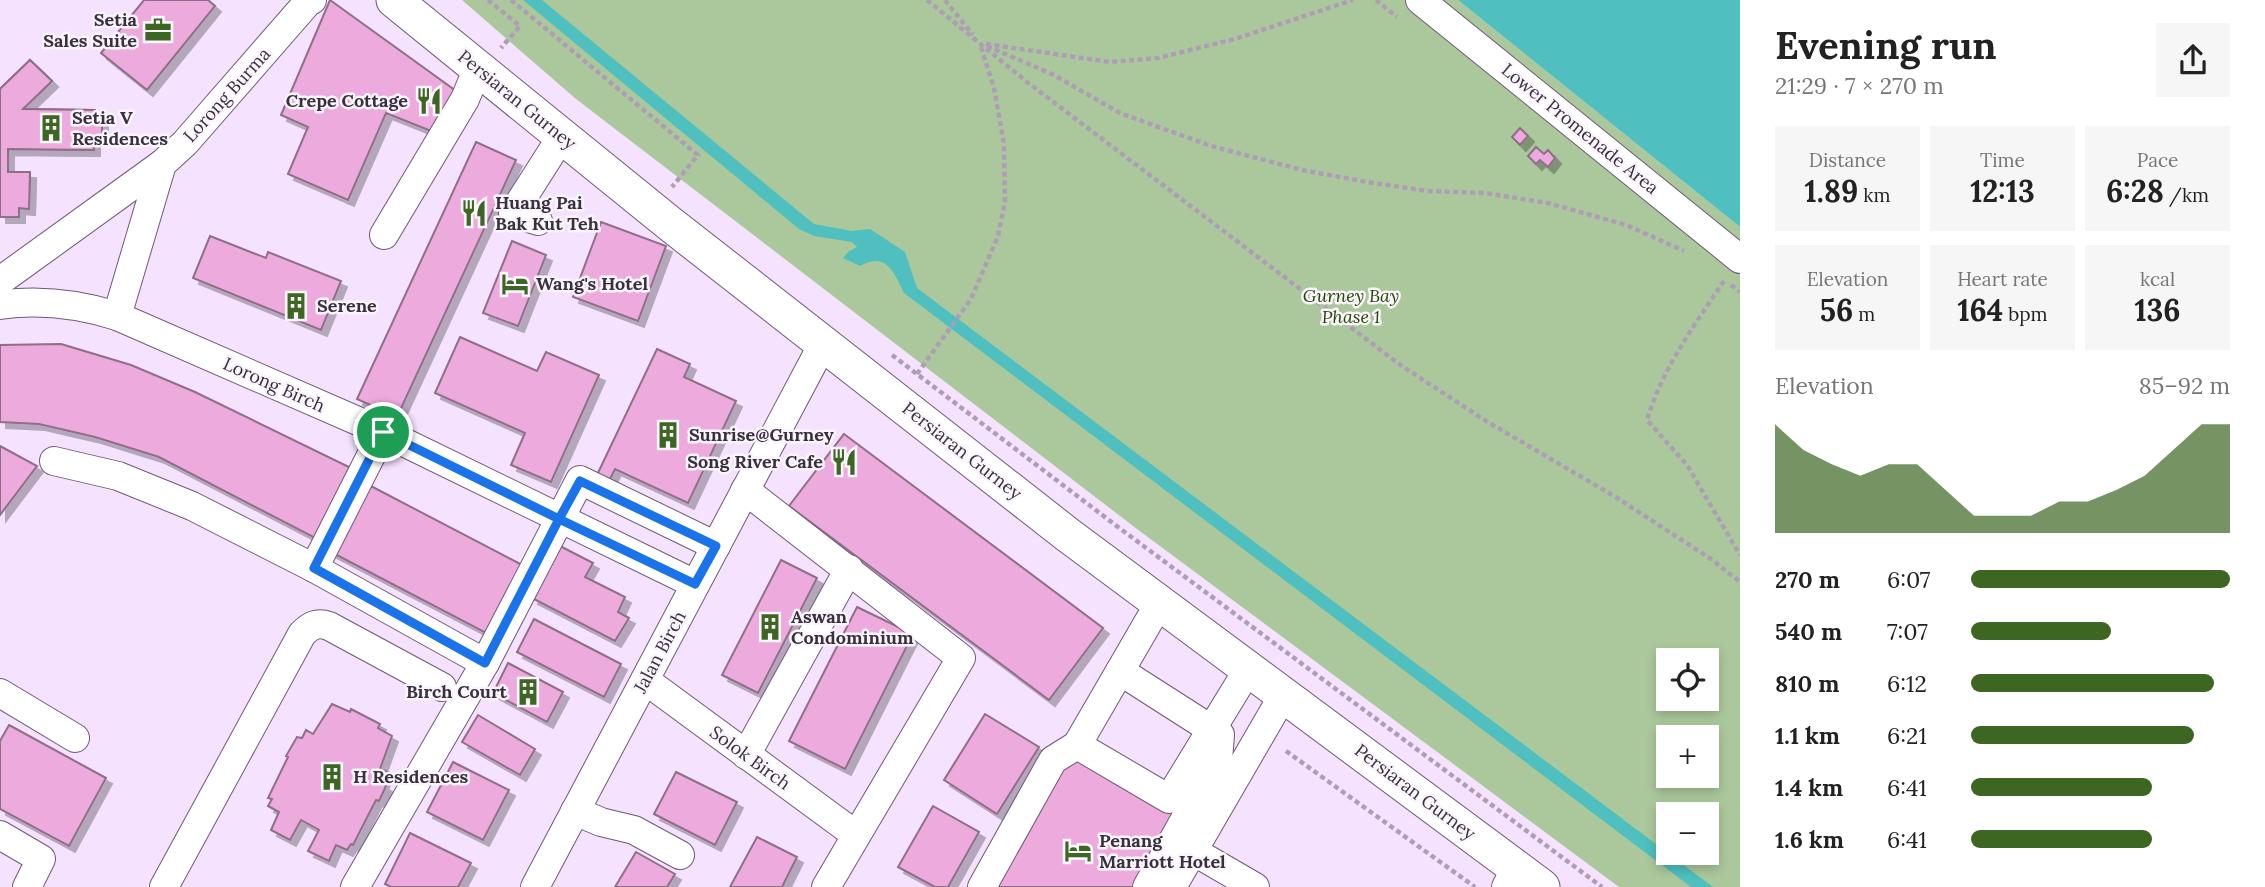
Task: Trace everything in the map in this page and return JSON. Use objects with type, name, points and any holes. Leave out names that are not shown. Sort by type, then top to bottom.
[{"type":"main road","name":"Persiaran Gurney","points":[[394,0],[490,52],[562,136],[668,223],[824,342],[1068,535],[1284,694],[1522,881]]},
{"type":"street","name":"Lorong Burma","points":[[0,281],[162,164],[213,113],[312,0]]},
{"type":"street","name":"Lower Promenade Area","points":[[1420,0],[1740,259]]},
{"type":"street","points":[[384,235],[490,52]]},
{"type":"street","points":[[538,222],[513,213],[562,136]]},
{"type":"street","points":[[117,316],[162,164]]},
{"type":"street","name":"Lorong Birch","points":[[0,305],[26,301],[62,303],[117,316],[383,432],[695,584]]},
{"type":"street","name":"Jalan Birch","points":[[535,887],[824,342]]},
{"type":"street","points":[[314,568],[383,432]]},
{"type":"street","points":[[54,461],[118,476],[192,506],[314,568],[485,663]]},
{"type":"street","points":[[355,887],[485,663],[580,481],[716,546]]},
{"type":"street","points":[[746,490],[961,658],[826,887]]},
{"type":"street","points":[[746,755],[849,569]]},
{"type":"street","points":[[982,887],[1053,760],[1077,745],[1160,602]]},
{"type":"street","points":[[164,887],[302,634],[308,628],[314,624],[329,626],[442,687]]},
{"type":"street","points":[[1077,745],[1169,799],[1249,668]]},
{"type":"street","points":[[1120,671],[1220,735],[1218,760],[1147,887]]},
{"type":"street","name":"Solok Birch","points":[[645,680],[856,835]]},
{"type":"street","points":[[1172,887],[1284,694]]},
{"type":"street","points":[[2,700],[75,738]]},
{"type":"street","points":[[575,811],[601,822],[635,830],[680,856]]},
{"type":"street","points":[[0,835],[41,859],[27,887]]},
{"type":"street","points":[[1193,851],[1255,887]]},
{"type":"path","points":[[488,0],[520,26],[490,52]]},
{"type":"path","points":[[512,0],[698,155],[672,187],[682,195]]},
{"type":"path","points":[[927,0],[1027,82],[1398,363],[1486,421],[1614,496],[1711,559],[1740,582]]},
{"type":"path","points":[[917,374],[971,299],[998,236],[1005,202],[1004,144],[994,88],[980,43],[945,0]]},
{"type":"path","points":[[980,43],[1110,62],[1157,58],[1235,39],[1353,0]]},
{"type":"path","points":[[980,43],[1054,75],[1120,113],[1211,146],[1302,170],[1373,183],[1428,191],[1485,193],[1548,203],[1626,225],[1693,257]]},
{"type":"path","points":[[1714,272],[1725,280],[1656,391],[1647,420],[1687,465],[1740,555]]},
{"type":"path","points":[[885,349],[1118,527],[1602,887]]},
{"type":"path","points":[[1286,751],[1475,887]]},
{"type":"green space","name":"Gurney Bay Phase 1","points":[[462,0],[1458,0],[1740,227],[1740,887],[1619,887],[1137,529],[576,99]]},
{"type":"shaded area","points":[[523,0],[542,0],[814,224],[852,231],[870,229],[905,252],[917,288],[1656,844],[1656,861],[904,293],[893,271],[883,262],[869,262],[860,266],[843,258],[857,247],[852,242],[814,236],[799,229]]},
{"type":"shaded area","points":[[1458,0],[1740,0],[1740,227]]},
{"type":"shaded area","points":[[1662,865],[1684,865],[1713,887],[1691,887]]},
{"type":"building","name":"Setia Sales Suite","points":[[144,0],[208,0],[215,6],[147,90],[101,53]]},
{"type":"building","points":[[330,0],[463,96],[436,133],[386,113],[348,200],[288,174],[308,127],[281,115]]},
{"type":"building","name":"Setia V Residences","points":[[30,60],[52,81],[23,109],[95,110],[95,117],[102,118],[102,139],[94,139],[94,150],[8,149],[8,172],[30,172],[29,209],[19,208],[19,217],[0,217],[0,89]]},
{"type":"building","name":"Setia V Residences","points":[[30,60],[52,81],[23,109],[95,110],[95,117],[102,118],[102,139],[94,139],[94,150],[8,149],[8,172],[30,172],[29,209],[19,208],[19,217],[0,217],[0,89]]},
{"type":"building","points":[[1520,128],[1528,136],[1520,145],[1512,137]]},
{"type":"building","points":[[476,142],[516,160],[397,417],[357,399]]},
{"type":"building","points":[[1536,147],[1544,154],[1548,150],[1555,158],[1548,167],[1540,160],[1536,164],[1528,156]]},
{"type":"building","points":[[601,222],[666,246],[638,321],[573,297]]},
{"type":"building","name":"Serene","points":[[210,236],[266,258],[268,252],[341,281],[321,330],[193,278]]},
{"type":"building","name":"Wang's Hotel","points":[[512,241],[546,255],[518,326],[483,313]]},
{"type":"building","points":[[460,337],[537,371],[546,352],[599,375],[551,482],[511,465],[525,433],[435,393]]},
{"type":"building","points":[[61,344],[131,365],[195,392],[355,470],[319,540],[159,457],[95,437],[39,424],[0,422],[0,345]]},
{"type":"building","name":"Sunrise@Gurney","points":[[657,349],[690,364],[684,377],[736,401],[688,503],[615,469],[608,483],[596,477]]},
{"type":"building","points":[[844,434],[1103,628],[1049,700],[789,506]]},
{"type":"building","points":[[0,446],[37,466],[0,515]]},
{"type":"building","points":[[367,484],[524,566],[488,634],[331,552]]},
{"type":"building","points":[[558,545],[593,563],[585,577],[625,597],[618,612],[629,618],[615,641],[532,598]]},
{"type":"building","name":"Aswan Condominium","points":[[781,560],[817,578],[758,693],[722,675]]},
{"type":"building","points":[[857,607],[913,634],[845,769],[789,741]]},
{"type":"building","points":[[534,619],[621,664],[604,697],[517,652]]},
{"type":"building","name":"Birch Court","points":[[508,663],[563,692],[547,722],[493,693]]},
{"type":"building","name":"H Residences","points":[[332,704],[350,712],[351,709],[380,724],[378,728],[392,736],[380,769],[388,772],[382,783],[386,786],[379,801],[376,800],[353,845],[347,850],[336,845],[329,861],[308,851],[319,830],[301,820],[290,840],[271,830],[279,812],[268,806],[272,799],[268,798],[297,737],[302,738],[306,730],[313,734]]},
{"type":"building","points":[[985,714],[1039,747],[997,814],[944,780]]},
{"type":"building","points":[[478,715],[535,749],[520,775],[462,742]]},
{"type":"building","points":[[9,725],[106,778],[69,846],[0,809],[0,741]]},
{"type":"building","name":"Penang Marriott Hotel","points":[[1054,747],[1179,814],[1139,887],[977,887]]},
{"type":"building","points":[[453,762],[509,790],[483,840],[427,812]]},
{"type":"building","points":[[676,772],[737,802],[715,845],[654,814]]},
{"type":"building","points":[[933,806],[979,832],[948,887],[935,887],[898,867]]},
{"type":"building","points":[[410,833],[471,863],[458,887],[391,887],[385,884]]},
{"type":"building","points":[[757,837],[797,857],[782,887],[730,887]]},
{"type":"building","points":[[636,852],[675,874],[667,887],[615,887]]},
{"type":"place","name":"Setia Sales Suite","points":[[158,30]]},
{"type":"place","name":"Crepe Cottage","points":[[429,101]]},
{"type":"place","name":"Setia V Residences","points":[[51,128]]},
{"type":"place","name":"Huang Pai Bak Kut Teh","points":[[474,213]]},
{"type":"place","name":"Wang's Hotel","points":[[515,284]]},
{"type":"place","name":"Serene","points":[[296,306]]},
{"type":"place","name":"Sunrise@Gurney","points":[[668,435]]},
{"type":"place","name":"Song River Cafe","points":[[844,462]]},
{"type":"place","name":"Aswan Condominium","points":[[770,627]]},
{"type":"place","name":"Birch Court","points":[[528,692]]},
{"type":"place","name":"H Residences","points":[[332,777]]},
{"type":"place","name":"Penang Marriott Hotel","points":[[1078,851]]},
{"type":"route","points":[[383,432],[314,568],[485,663],[559,519],[695,584],[716,546],[580,481],[559,519],[383,432]]}]
